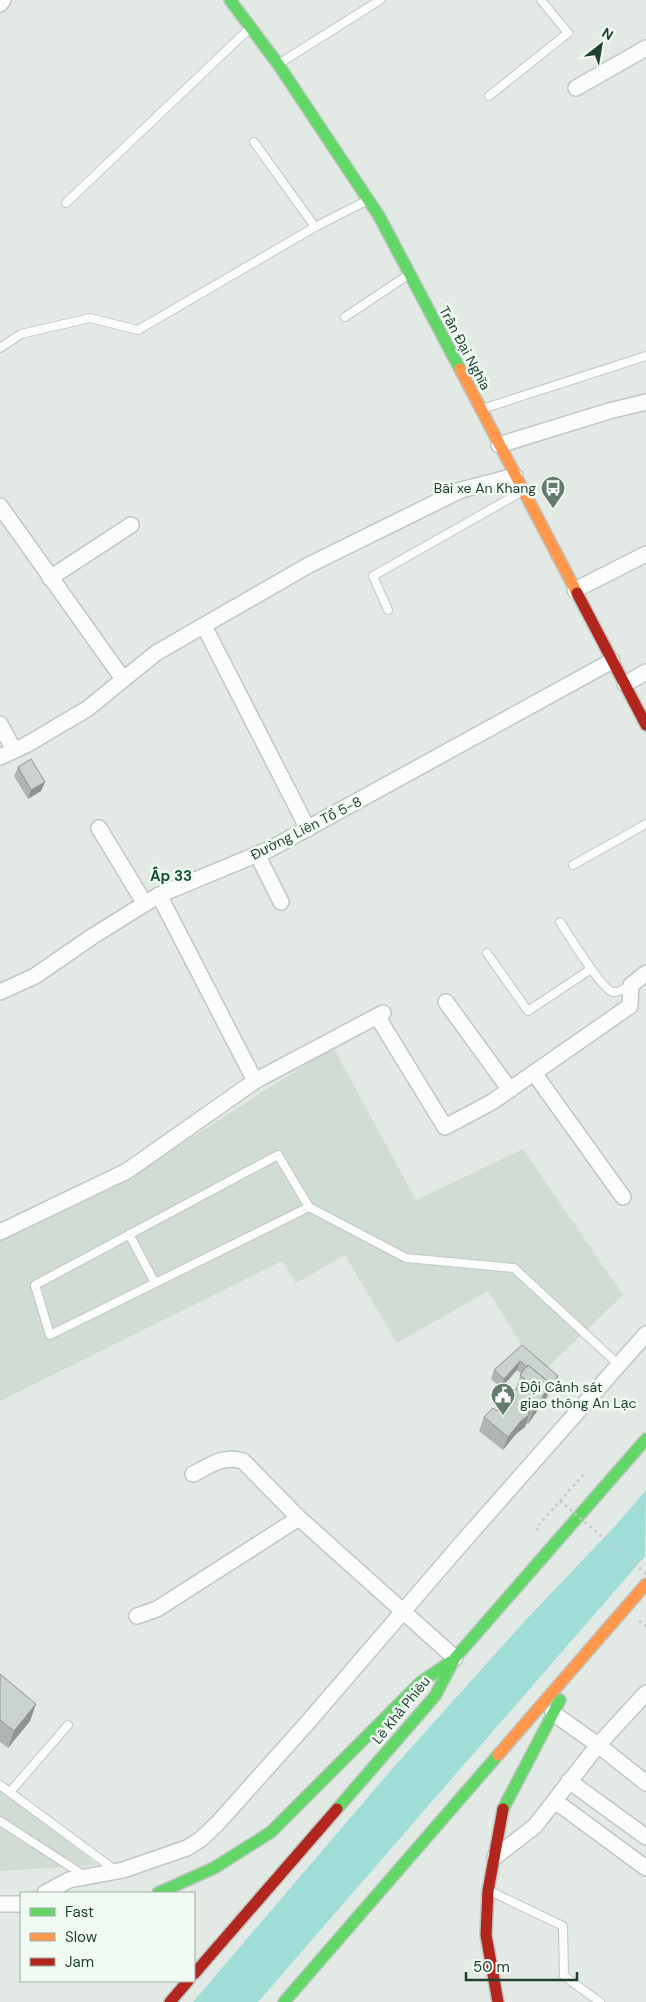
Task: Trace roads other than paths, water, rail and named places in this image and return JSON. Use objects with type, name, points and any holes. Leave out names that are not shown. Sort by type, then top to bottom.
[{"type":"main road","name":"Trần Đại Nghĩa","points":[[234,1],[368,200],[409,274],[646,725]]},
{"type":"main road","name":"Lê Khả Phiêu","points":[[195,1973],[435,1696],[455,1658],[646,1439]]},
{"type":"main road","points":[[284,2002],[646,1584]]},
{"type":"main road","points":[[498,2002],[486,1935],[488,1890],[504,1806],[588,1650]]},
{"type":"main road","points":[[160,1892],[214,1868],[271,1832],[421,1682],[455,1658]]},
{"type":"main road","points":[[163,1999],[187,1982]]},
{"type":"street","points":[[0,4],[4,0]]},
{"type":"street","points":[[576,88],[646,48]]},
{"type":"street","points":[[499,445],[608,411],[646,402]]},
{"type":"street","points":[[0,757],[87,709],[156,653],[307,566],[461,490],[514,476]]},
{"type":"street","points":[[0,506],[123,679]]},
{"type":"street","points":[[50,578],[131,525]]},
{"type":"street","points":[[575,590],[646,554]]},
{"type":"street","points":[[204,626],[308,829]]},
{"type":"street","name":"Đường Liên Tổ 5-8","points":[[0,992],[35,976],[145,904],[308,829],[612,661]]},
{"type":"street","points":[[624,684],[646,672]]},
{"type":"street","points":[[0,724],[14,750]]},
{"type":"street","points":[[99,828],[145,904]]},
{"type":"street","points":[[257,854],[281,902]]},
{"type":"street","points":[[160,896],[254,1081]]},
{"type":"street","points":[[0,1232],[127,1171],[254,1081],[380,1015],[445,1127],[492,1102],[630,1006],[632,984],[646,973]]},
{"type":"street","points":[[446,1002],[510,1090]]},
{"type":"street","points":[[534,1073],[623,1197]]},
{"type":"street","points":[[47,1892],[69,1880],[116,1871],[187,1848],[201,1839],[242,1799],[618,1365],[643,1343]]},
{"type":"street","points":[[193,1474],[224,1459],[234,1458],[243,1461],[299,1518],[455,1658]]},
{"type":"street","points":[[137,1616],[157,1609],[299,1518]]},
{"type":"street","points":[[494,1857],[535,1826],[598,1745],[646,1693]]},
{"type":"street","points":[[553,1713],[646,1783]]},
{"type":"street","points":[[569,1781],[646,1837]]},
{"type":"street","points":[[556,1801],[646,1868]]},
{"type":"street","points":[[0,1904],[20,1904]]},
{"type":"lane","points":[[278,64],[380,0]]},
{"type":"lane","points":[[489,96],[568,33],[541,0]]},
{"type":"lane","points":[[66,204],[250,27]]},
{"type":"lane","points":[[254,142],[315,227]]},
{"type":"lane","points":[[0,348],[21,334],[90,318],[138,330],[315,227],[368,200]]},
{"type":"lane","points":[[345,317],[409,274]]},
{"type":"lane","points":[[480,409],[646,356]]},
{"type":"lane","points":[[388,610],[373,576],[523,491]]},
{"type":"lane","points":[[573,866],[646,824]]},
{"type":"lane","points":[[560,922],[591,969],[611,992],[619,992],[632,984]]},
{"type":"lane","points":[[486,952],[528,1012],[591,969]]},
{"type":"lane","points":[[309,1207],[50,1335],[35,1285],[278,1155],[309,1207],[406,1258],[514,1268],[618,1365]]},
{"type":"lane","points":[[129,1234],[155,1283]]},
{"type":"lane","points":[[10,1792],[68,1725]]},
{"type":"lane","points":[[0,1785],[116,1871]]},
{"type":"lane","points":[[0,1821],[85,1876]]},
{"type":"lane","points":[[488,1890],[563,1926],[564,1976],[600,2002]]},
{"type":"water","points":[[646,1490],[645,1556],[258,2002],[193,2002],[392,1769]]},
{"type":"place","name":"Bãi xe An Khang","points":[[553,509]]},
{"type":"place","name":"Đội Cảnh sát giao thông An Lạc","points":[[503,1416]]},
{"type":"district","name":"Ấp 33","points":[[171,876]]}]
